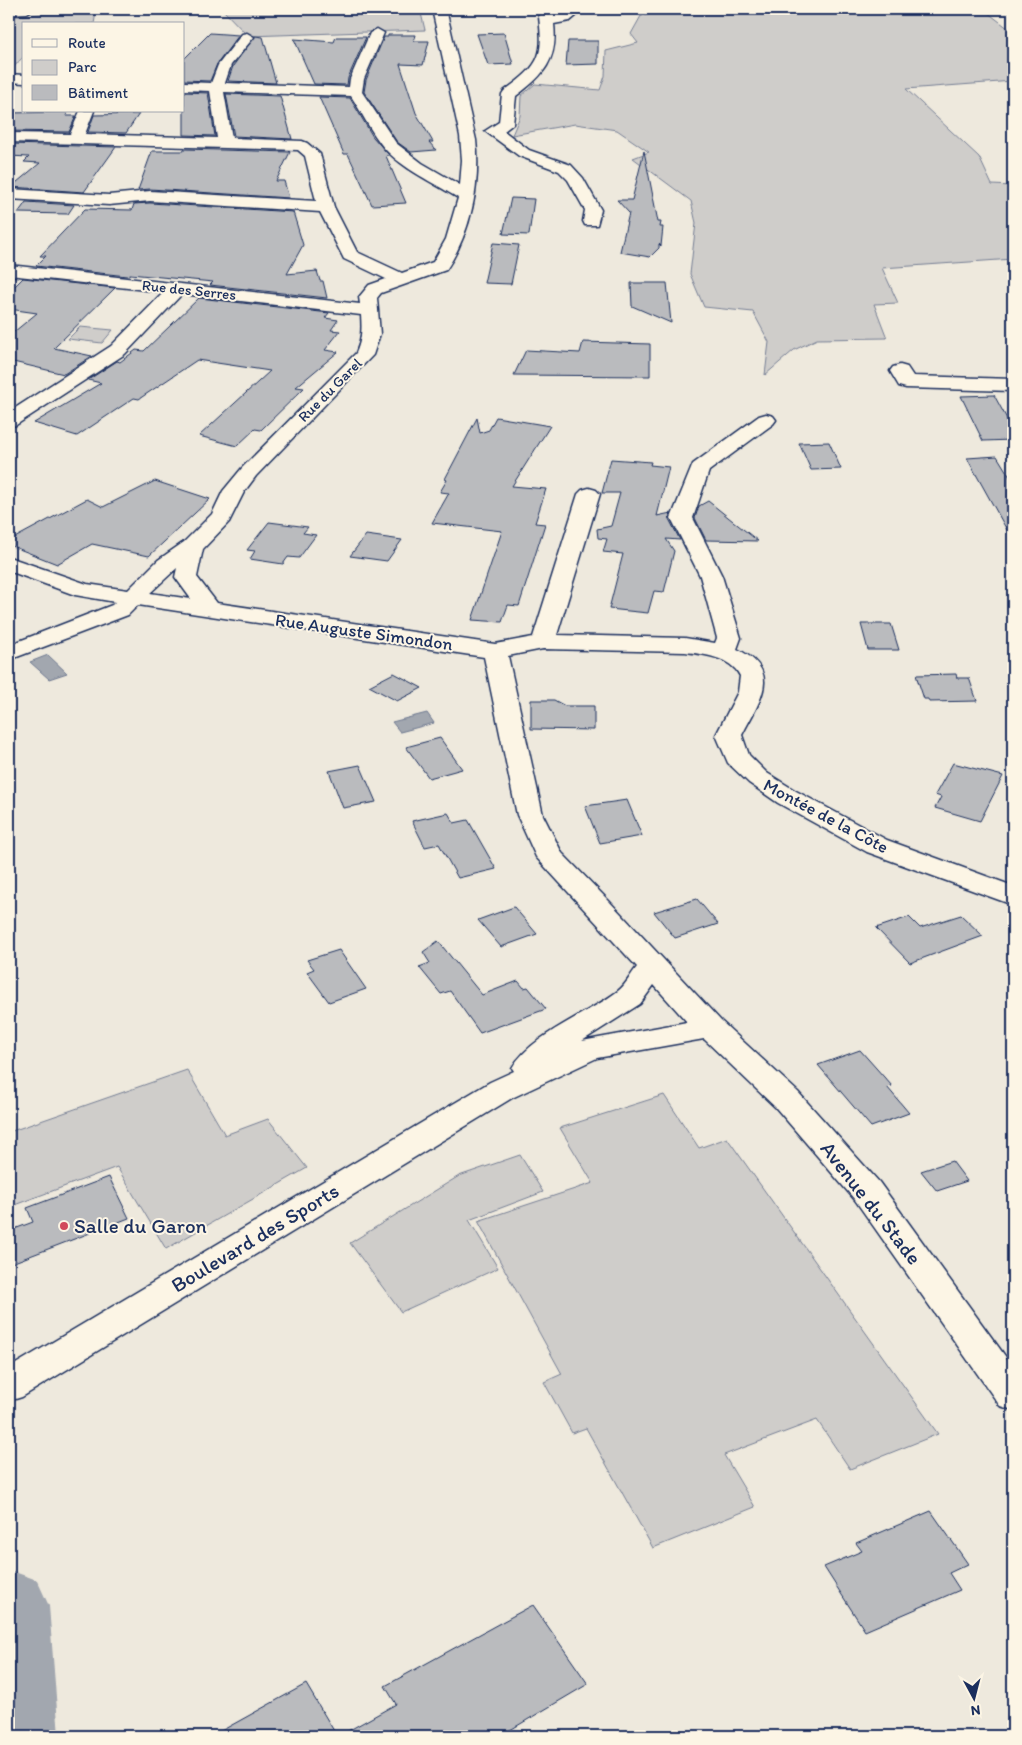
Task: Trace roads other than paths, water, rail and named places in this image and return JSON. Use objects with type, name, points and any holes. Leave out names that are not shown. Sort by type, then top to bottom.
[{"type":"street","points":[[9,10],[28,9]]},
{"type":"street","name":"Rue du Garel","points":[[9,653],[120,610],[166,565],[192,547],[221,517],[234,491],[249,472],[364,355],[370,344],[372,333],[368,297],[375,289],[428,272],[440,266],[446,257],[463,212],[469,153],[466,131],[439,9]]},
{"type":"street","points":[[493,131],[506,124],[509,94],[541,68],[548,54],[545,14]]},
{"type":"street","points":[[377,33],[357,79],[355,92],[378,130],[392,148],[412,163],[465,195]]},
{"type":"street","points":[[225,142],[217,99],[217,82],[226,60],[247,37]]},
{"type":"street","points":[[220,48],[236,49]]},
{"type":"street","points":[[9,78],[22,79]]},
{"type":"street","points":[[185,86],[355,92]]},
{"type":"street","points":[[76,139],[87,112]]},
{"type":"street","points":[[466,131],[493,131],[505,137],[524,153],[565,168],[575,178],[593,210],[591,221]]},
{"type":"street","points":[[9,137],[225,142],[302,146],[312,154],[326,207],[350,255],[402,280]]},
{"type":"street","points":[[9,194],[109,200],[150,196],[326,207]]},
{"type":"street","name":"Rue des Serres","points":[[9,270],[369,310]]},
{"type":"street","points":[[9,421],[118,350],[177,289]]},
{"type":"street","points":[[900,372],[906,382],[1013,385]]},
{"type":"street","points":[[724,652],[729,638],[721,608],[710,576],[682,518],[700,468],[766,420]]},
{"type":"street","points":[[543,642],[589,494]]},
{"type":"street","points":[[132,598],[162,594],[186,577],[192,547]]},
{"type":"street","name":"Rue Auguste Simondon","points":[[9,564],[83,590],[494,650],[543,642],[685,644],[706,646],[724,652]]},
{"type":"street","points":[[186,577],[210,610]]},
{"type":"street","name":"Avenue du Stade","points":[[494,650],[512,722],[530,815],[550,857],[710,1028],[787,1100],[867,1191],[1013,1395]]},
{"type":"street","name":"Montée de la Côte","points":[[724,652],[741,661],[750,671],[753,684],[729,735],[737,758],[758,778],[787,797],[877,846],[1013,896]]},
{"type":"street","name":"Boulevard des Sports","points":[[501,1090],[559,1041],[630,997],[653,966]]},
{"type":"street","name":"Boulevard des Sports","points":[[9,1386],[501,1090],[590,1049],[710,1028]]},
{"type":"waterway","points":[[9,1606],[17,1736]]},
{"type":"place","name":"Salle du Garon","points":[[64,1226]]}]
